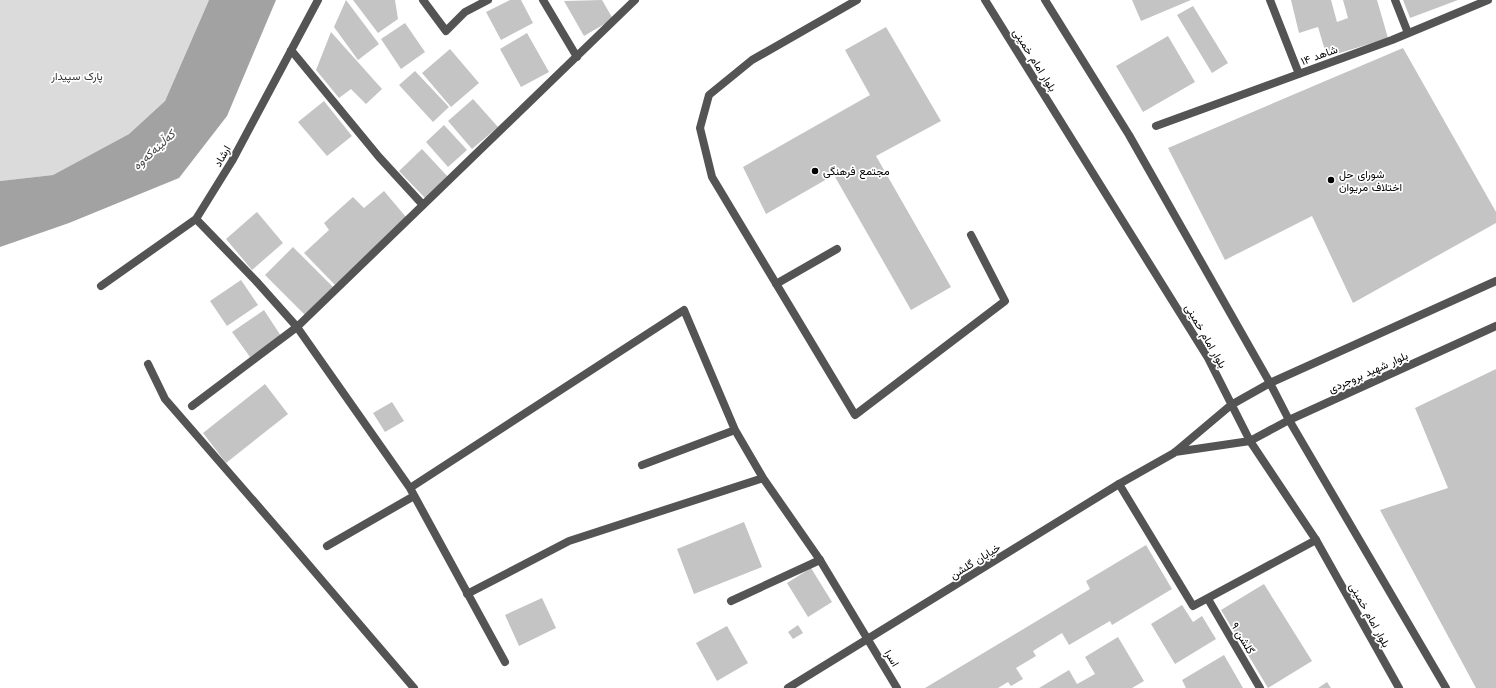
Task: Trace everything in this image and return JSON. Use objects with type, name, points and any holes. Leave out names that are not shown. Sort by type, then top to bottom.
[{"type":"street","name":"ارشاد","points":[[101,286],[196,219],[232,161],[318,0]]},
{"type":"street","points":[[423,0],[446,31],[465,12],[488,0]]},
{"type":"street","points":[[544,0],[577,57]]},
{"type":"street","points":[[192,406],[297,327],[635,0]]},
{"type":"street","points":[[857,0],[752,60],[709,95],[700,128],[712,177],[855,415],[1005,301],[971,234]]},
{"type":"street","name":"بلوار امام خمینی","points":[[985,0],[1208,358],[1250,441],[1316,540],[1398,688]]},
{"type":"street","points":[[1045,0],[1129,135],[1270,382],[1289,420],[1446,688]]},
{"type":"street","points":[[1270,0],[1299,74]]},
{"type":"street","points":[[1396,0],[1408,34]]},
{"type":"street","name":"شاهد ۱۴","points":[[1156,126],[1408,34],[1473,3],[1488,0]]},
{"type":"street","points":[[291,50],[379,157],[423,205]]},
{"type":"street","points":[[196,219],[256,281],[297,327],[410,488],[505,662]]},
{"type":"street","points":[[776,284],[837,249]]},
{"type":"street","points":[[1270,382],[1496,281]]},
{"type":"street","name":"اسرا","points":[[410,488],[684,310],[735,430],[763,478],[820,560],[897,688]]},
{"type":"street","name":"بلوار شهید بروجردی","points":[[1250,441],[1289,420],[1496,326]]},
{"type":"street","points":[[148,364],[165,399],[414,688]]},
{"type":"street","name":"خیابان گلشن","points":[[788,688],[1119,484],[1174,452],[1231,405],[1270,382]]},
{"type":"street","points":[[642,465],[735,430]]},
{"type":"street","name":"خیابان گلشن","points":[[1174,452],[1250,441]]},
{"type":"street","points":[[467,594],[569,541],[763,478]]},
{"type":"street","points":[[1119,484],[1193,606],[1316,540]]},
{"type":"street","points":[[328,546],[414,496]]},
{"type":"street","points":[[731,600],[820,560]]},
{"type":"street","name":"گلشن ۹","points":[[1208,599],[1260,688]]},
{"type":"green space","name":"پارک سپیدار","points":[[0,0],[209,0],[165,101],[129,134],[53,175],[0,181]]},
{"type":"water","name":"کەڵینەکەوە","points":[[209,0],[276,0],[227,116],[179,178],[69,223],[0,247],[0,181],[53,175],[129,134],[165,101]]},
{"type":"building","points":[[346,0],[379,44],[358,60],[334,27]]},
{"type":"building","points":[[353,0],[395,0],[398,19],[378,33]]},
{"type":"building","points":[[510,0],[521,0],[533,23],[501,40],[486,12]]},
{"type":"building","points":[[602,0],[613,19],[584,36],[564,1]]},
{"type":"building","points":[[1132,0],[1191,0],[1141,21]]},
{"type":"building","points":[[1291,0],[1331,0],[1337,22],[1348,18],[1343,0],[1377,0],[1388,38],[1327,57],[1318,27],[1299,33]]},
{"type":"building","points":[[1403,0],[1458,0],[1410,18]]},
{"type":"building","points":[[1193,6],[1228,63],[1212,73],[1177,15]]},
{"type":"building","points":[[405,23],[425,52],[401,69],[381,39]]},
{"type":"building","name":"مجتمع فرهنگی","points":[[886,27],[941,121],[876,156],[951,287],[911,310],[834,175],[766,214],[743,167],[870,95],[845,50]]},
{"type":"building","points":[[331,32],[382,89],[366,104],[351,89],[339,98],[316,70]]},
{"type":"building","points":[[527,33],[549,72],[521,87],[500,49]]},
{"type":"building","points":[[1168,36],[1195,82],[1143,112],[1116,66]]},
{"type":"building","name":"شورای حل اختلاف مریوان","points":[[1403,48],[1496,212],[1496,223],[1353,303],[1312,216],[1225,260],[1168,148]]},
{"type":"building","points":[[450,49],[479,83],[451,107],[422,73]]},
{"type":"building","points":[[415,71],[449,107],[433,122],[399,85]]},
{"type":"building","points":[[473,99],[498,127],[472,149],[448,121]]},
{"type":"building","points":[[324,101],[352,136],[327,156],[298,122]]},
{"type":"building","points":[[444,125],[467,150],[448,167],[426,142]]},
{"type":"building","points":[[422,149],[448,177],[426,199],[399,171]]},
{"type":"building","points":[[384,191],[406,217],[335,285],[304,253],[329,230],[324,223],[353,197],[364,208]]},
{"type":"building","points":[[257,212],[283,243],[252,270],[226,239]]},
{"type":"building","points":[[293,247],[333,287],[305,315],[265,275]]},
{"type":"building","points":[[241,280],[258,305],[227,326],[210,301]]},
{"type":"building","points":[[264,310],[281,336],[250,357],[232,332]]},
{"type":"building","points":[[1496,369],[1496,688],[1476,688],[1380,510],[1448,488],[1415,408]]},
{"type":"building","points":[[265,384],[288,414],[226,463],[203,433]]},
{"type":"building","points":[[392,402],[404,421],[385,432],[373,413]]},
{"type":"building","points":[[744,522],[762,567],[694,594],[677,549]]},
{"type":"building","points":[[1146,545],[1172,589],[1112,625],[1110,621],[1069,645],[1062,633],[1033,651],[1036,656],[1016,668],[1023,679],[1011,686],[1008,682],[998,688],[925,688],[1090,589],[1086,581]]},
{"type":"building","points":[[811,568],[832,602],[808,617],[787,583]]},
{"type":"building","points":[[1264,584],[1312,661],[1268,688],[1221,610]]},
{"type":"building","points":[[542,598],[556,628],[519,646],[505,615]]},
{"type":"building","points":[[1182,605],[1193,622],[1202,616],[1216,639],[1175,664],[1151,624]]},
{"type":"building","points":[[798,625],[803,633],[793,639],[788,632]]},
{"type":"building","points":[[727,626],[748,663],[717,681],[696,643]]},
{"type":"building","points":[[1118,637],[1144,681],[1132,688],[1039,688],[1069,670],[1077,684],[1095,674],[1085,657]]},
{"type":"building","points":[[1224,655],[1243,688],[1186,688],[1182,680]]},
{"type":"building","points":[[1327,682],[1331,688],[1318,688]]},
{"type":"place","name":"مجتمع فرهنگی","points":[[815,171]]},
{"type":"place","name":"شورای حل اختلاف مریوان","points":[[1331,180]]}]
